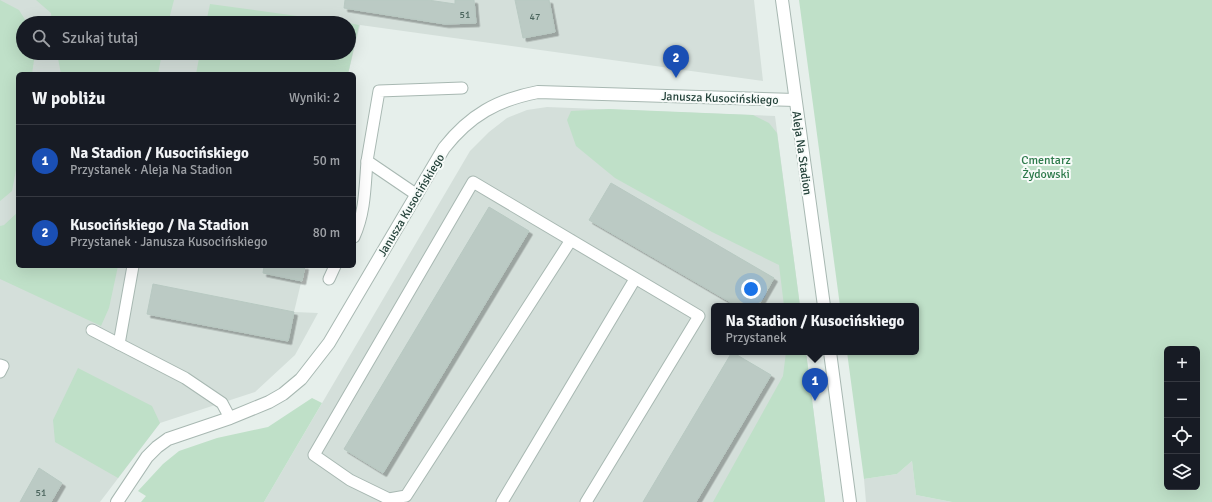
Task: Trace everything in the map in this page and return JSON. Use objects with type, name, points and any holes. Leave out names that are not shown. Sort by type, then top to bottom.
[{"type":"street","name":"Aleja Na Stadion","points":[[782,0],[824,303]]},
{"type":"street","name":"Janusza Kusocińskiego","points":[[117,502],[147,457],[157,447],[180,434],[230,418],[283,394],[301,379],[316,362],[329,343],[444,148],[456,133],[490,107],[520,96],[538,92],[795,100]]},
{"type":"street","points":[[830,355],[850,502]]},
{"type":"lane","points":[[356,233],[360,224],[363,207],[366,161],[379,91],[462,88]]},
{"type":"lane","points":[[366,161],[417,195]]},
{"type":"lane","points":[[571,240],[409,499],[389,499],[350,480],[314,455],[473,182],[571,240],[635,279],[699,316],[586,502]]},
{"type":"lane","points":[[119,344],[134,268]]},
{"type":"lane","points":[[329,280],[334,268]]},
{"type":"lane","points":[[502,502],[635,279]]},
{"type":"lane","points":[[92,330],[185,378],[222,403],[230,418]]},
{"type":"lane","points":[[0,365],[4,366],[0,372]]},
{"type":"shaded area","points":[[0,0],[754,0],[763,81],[360,25],[356,41],[356,16],[16,16],[16,60],[351,60],[348,72],[16,72],[16,268],[305,268],[294,312],[318,313],[295,355],[255,392],[160,423],[100,502],[0,502]]},
{"type":"shaded area","points":[[547,107],[775,116],[800,303],[711,303],[711,355],[806,355],[825,502],[264,502],[470,151],[489,132],[507,118],[527,110]]},
{"type":"shaded area","points":[[912,461],[916,495],[952,502],[866,502],[864,479],[897,474]]},
{"type":"green space","points":[[0,0],[19,10],[23,16],[16,16],[16,60],[34,60],[32,72],[16,72],[16,170],[12,191],[0,201]]},
{"type":"green space","points":[[36,0],[174,0],[170,16],[51,16],[51,13]]},
{"type":"green space","name":"Cmentarz Żydowski","points":[[799,0],[1212,0],[1212,502],[952,502],[916,495],[912,461],[897,474],[864,479],[847,355],[919,355],[919,303],[840,303]]},
{"type":"green space","points":[[210,4],[297,16],[207,16]]},
{"type":"green space","points":[[356,24],[359,25],[356,38]]},
{"type":"green space","points":[[58,60],[161,60],[158,72],[61,72]]},
{"type":"green space","points":[[199,60],[351,60],[348,72],[196,72]]},
{"type":"green space","points":[[609,109],[753,115],[769,123],[777,133],[800,303],[784,303],[779,265],[712,232],[615,178],[576,146],[567,120],[571,111]]},
{"type":"green space","points":[[16,214],[16,268],[118,268],[109,308],[101,326],[0,279],[0,226],[4,225]]},
{"type":"green space","points":[[786,355],[806,355],[825,502],[713,502],[783,376]]},
{"type":"green space","points":[[78,368],[152,406],[160,423],[118,478],[55,442],[53,420]]},
{"type":"green space","points":[[312,398],[322,403],[264,502],[141,502],[146,496],[138,491],[163,464],[179,451],[217,438],[268,427]]},
{"type":"building","points":[[345,0],[428,0],[455,4],[455,0],[474,0],[476,23],[445,24],[344,8]]},
{"type":"building","points":[[515,0],[549,0],[555,32],[523,38]]},
{"type":"building","points":[[611,183],[774,278],[760,303],[732,303],[589,220]]},
{"type":"building","points":[[489,207],[529,231],[383,473],[344,449]]},
{"type":"building","points":[[264,268],[305,268],[302,281],[263,273]]},
{"type":"building","points":[[153,284],[294,312],[288,341],[147,314]]},
{"type":"building","points":[[730,355],[737,355],[771,375],[696,502],[643,502]]},
{"type":"building","points":[[39,468],[62,483],[51,502],[20,502]]},
{"type":"place","name":"Kusocińskiego / Na Stadion","points":[[676,78]]},
{"type":"place","name":"Na Stadion / Kusocińskiego","points":[[815,401]]}]
